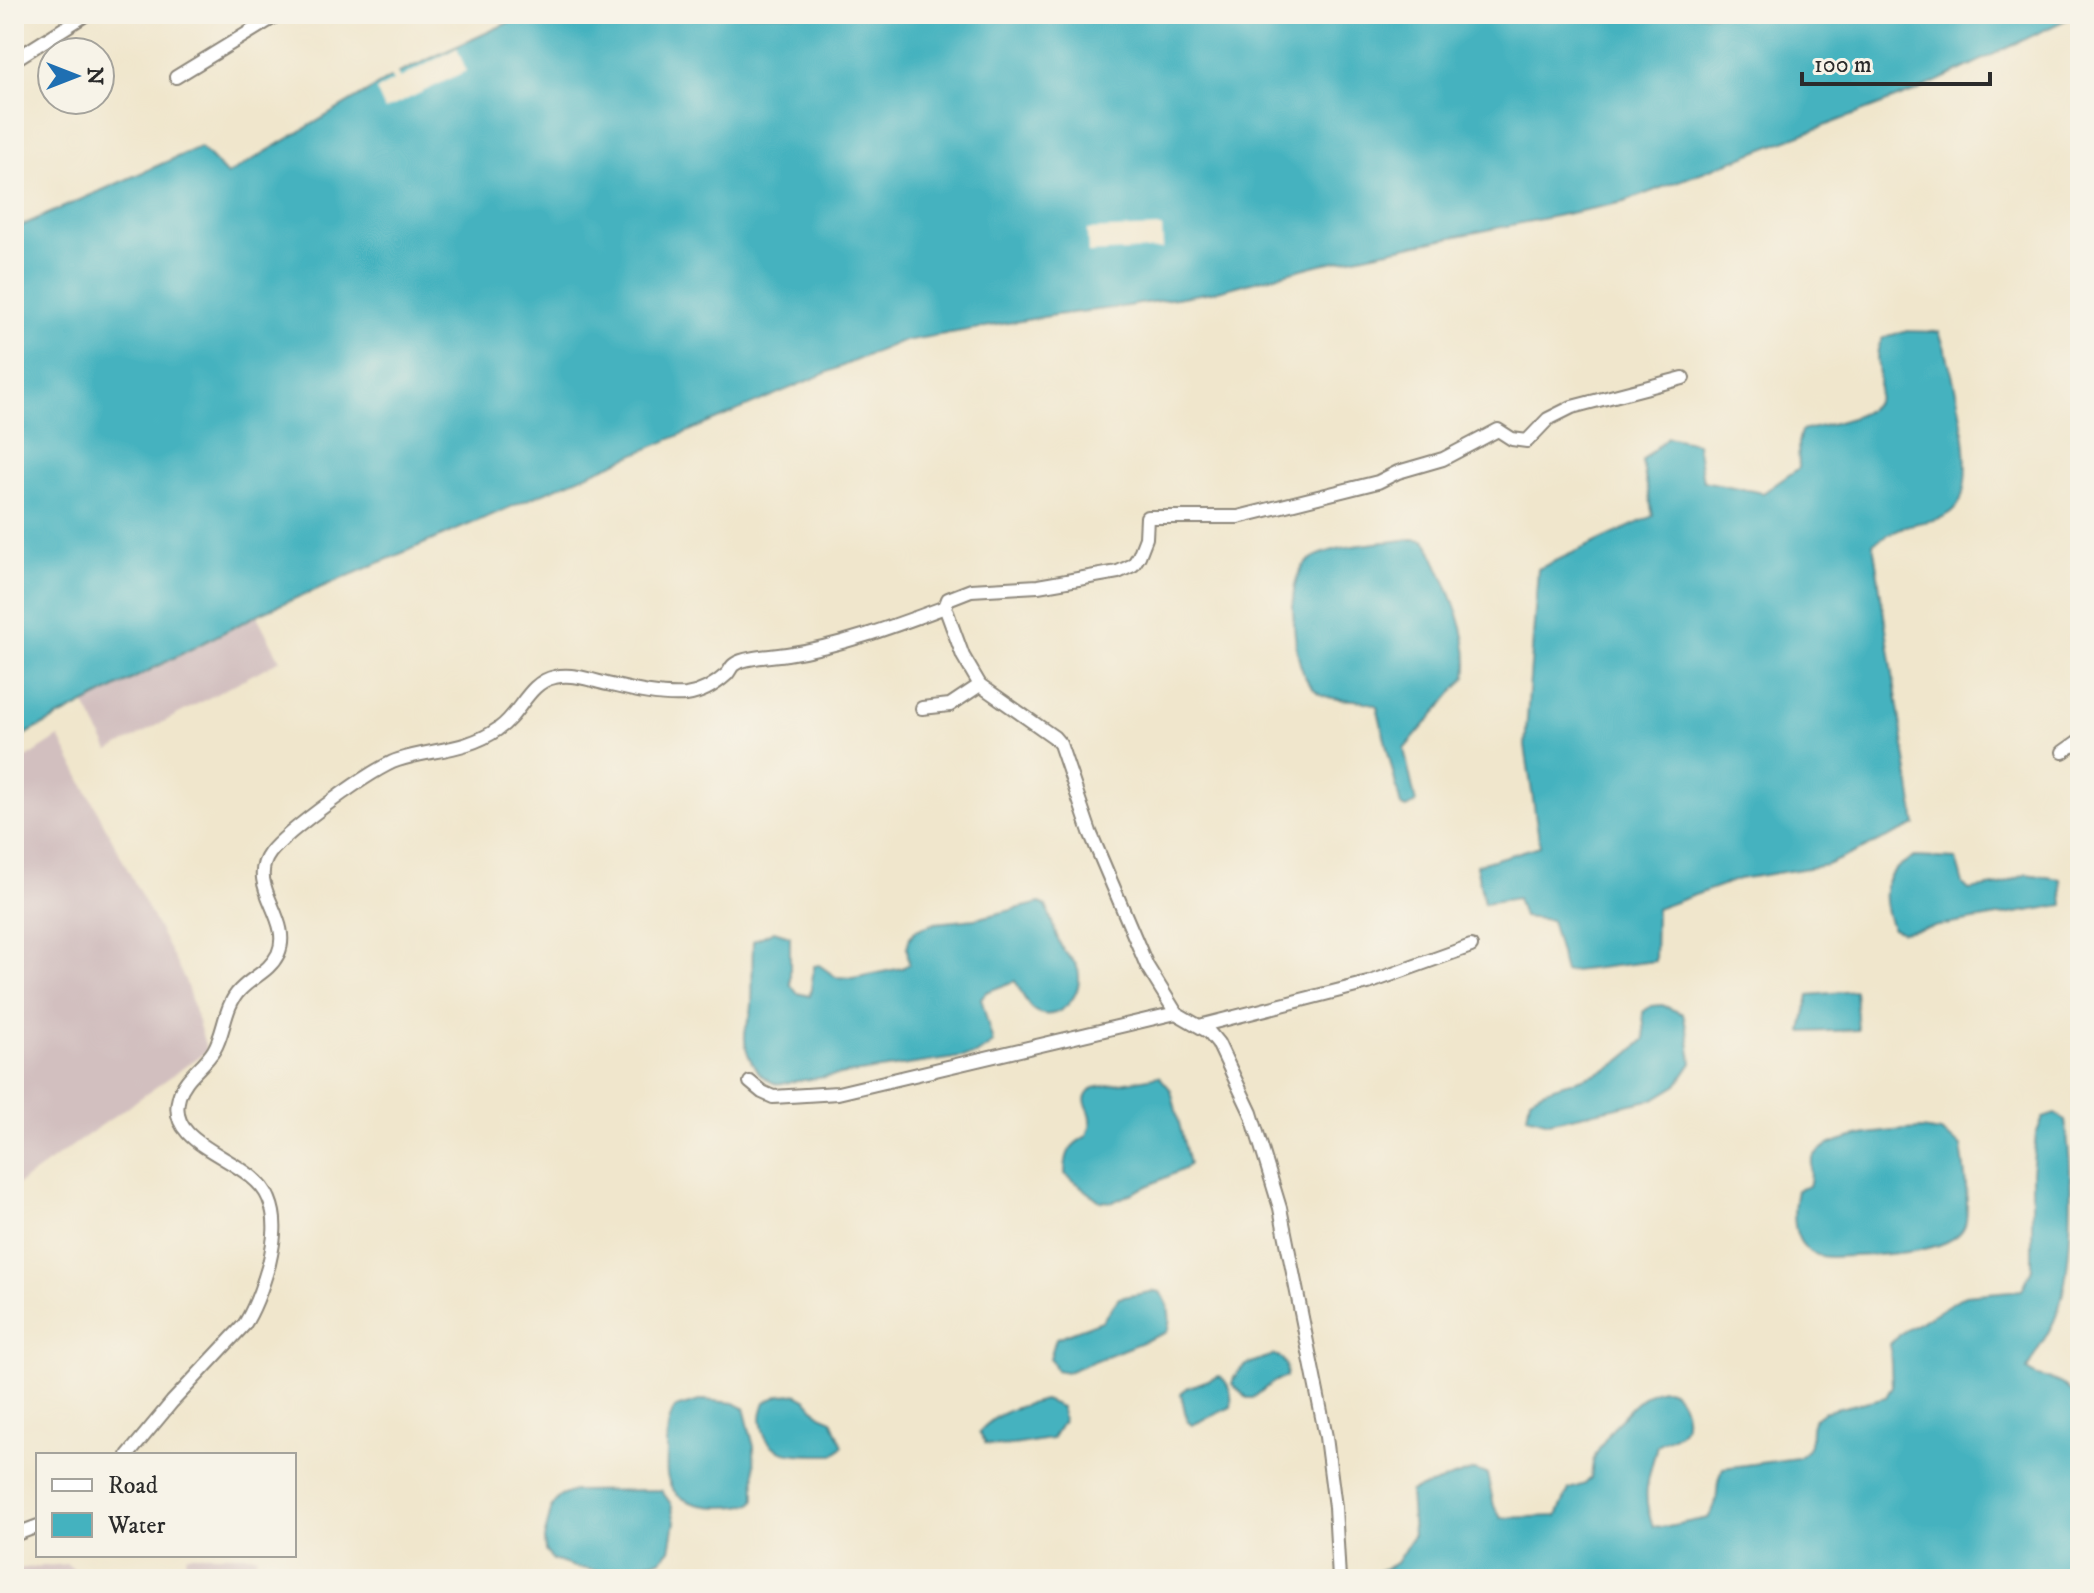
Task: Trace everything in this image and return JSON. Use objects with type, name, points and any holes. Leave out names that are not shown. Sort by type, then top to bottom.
[{"type":"street","points":[[14,60],[87,14]]},
{"type":"street","points":[[176,77],[279,14]]},
{"type":"street","points":[[1339,1579],[1335,1507],[1326,1437],[1280,1208],[1251,1113],[1218,1043],[1209,1032],[1176,1013],[1147,966],[1090,832],[1060,744],[980,685],[963,656],[945,607],[948,599],[971,590],[1038,586],[1118,572],[1133,565],[1139,556],[1146,538],[1147,517],[1238,517],[1378,482],[1398,472],[1443,459],[1498,430],[1512,439],[1527,441],[1548,419],[1572,407],[1683,378]]},
{"type":"street","points":[[130,1453],[244,1325],[253,1311],[273,1247],[275,1235],[268,1196],[240,1167],[199,1144],[177,1115],[183,1085],[208,1060],[217,1046],[221,1028],[239,990],[270,967],[280,949],[277,912],[263,882],[265,863],[270,853],[384,764],[463,747],[498,730],[545,680],[564,676],[627,689],[688,695],[715,683],[735,663],[821,649],[945,607]]},
{"type":"street","points":[[922,708],[950,705],[980,685]]},
{"type":"street","points":[[2063,752],[2080,740]]},
{"type":"street","points":[[1199,1026],[1368,983],[1471,946]]},
{"type":"street","points":[[750,1082],[773,1097],[838,1093],[1176,1013]]},
{"type":"street","points":[[14,1535],[36,1527]]},
{"type":"shaded area","points":[[244,591],[280,660],[109,751],[73,681]]},
{"type":"shaded area","points":[[59,737],[185,980],[207,1051],[14,1187],[14,766]]},
{"type":"shaded area","points":[[187,1557],[257,1557],[253,1579],[182,1579]]},
{"type":"shaded area","points":[[67,1564],[86,1579],[14,1579],[14,1569]]},
{"type":"water","points":[[527,14],[2078,14],[1919,90],[1624,202],[1321,264],[1218,291],[899,342],[263,612],[14,740],[14,229],[200,147],[227,175],[397,74]]},
{"type":"water","points":[[1904,331],[1939,332],[1957,396],[1965,452],[1962,497],[1953,511],[1902,528],[1873,543],[1916,825],[1827,865],[1739,879],[1656,909],[1655,961],[1565,972],[1551,920],[1523,917],[1517,898],[1484,903],[1476,865],[1540,846],[1525,746],[1538,569],[1653,516],[1642,461],[1667,437],[1697,443],[1703,481],[1763,493],[1799,468],[1801,431],[1843,421],[1872,407],[1879,395],[1877,355],[1880,342]]},
{"type":"water","points":[[1412,539],[1428,544],[1442,574],[1462,626],[1467,661],[1466,677],[1404,749],[1416,803],[1407,808],[1401,806],[1377,706],[1324,696],[1312,687],[1299,658],[1293,608],[1296,580],[1305,564],[1314,557],[1340,548]]},
{"type":"water","points":[[1915,857],[1956,859],[1963,884],[1969,890],[2001,885],[2027,874],[2061,879],[2063,905],[1903,932],[1892,928],[1885,905],[1886,886],[1895,870]]},
{"type":"water","points":[[1040,903],[1046,906],[1060,943],[1079,974],[1074,997],[1055,1013],[1039,1013],[1031,1008],[1015,981],[986,992],[981,998],[993,1043],[976,1055],[777,1084],[763,1076],[752,1062],[745,1036],[752,1008],[753,941],[774,931],[790,936],[790,984],[797,993],[810,996],[814,966],[819,965],[836,977],[853,978],[902,968],[909,964],[907,947],[916,930],[935,923],[975,919]]},
{"type":"water","points":[[1855,991],[1858,1030],[1802,1032],[1809,995]]},
{"type":"water","points":[[1662,1005],[1683,1014],[1688,1033],[1692,1063],[1677,1085],[1654,1099],[1549,1122],[1527,1116],[1530,1098],[1599,1072],[1624,1058],[1645,1039],[1643,1012],[1651,1006]]},
{"type":"water","points":[[1159,1076],[1171,1090],[1189,1164],[1113,1202],[1100,1201],[1065,1174],[1069,1151],[1087,1136],[1091,1125],[1086,1097],[1093,1088]]},
{"type":"water","points":[[2055,1114],[2065,1120],[2068,1141],[2071,1193],[2069,1250],[2061,1301],[2054,1321],[2027,1370],[2066,1387],[2080,1404],[2080,1579],[1362,1579],[1396,1563],[1413,1536],[1410,1492],[1474,1470],[1487,1474],[1494,1506],[1501,1518],[1557,1516],[1569,1489],[1585,1484],[1591,1478],[1594,1459],[1620,1419],[1647,1395],[1661,1389],[1673,1392],[1682,1404],[1685,1420],[1681,1431],[1657,1445],[1646,1495],[1653,1526],[1663,1527],[1708,1518],[1715,1504],[1723,1468],[1797,1458],[1809,1447],[1812,1423],[1823,1412],[1886,1397],[1892,1386],[1890,1344],[1899,1335],[1965,1295],[2022,1290],[2032,1269],[2032,1172],[2036,1134],[2043,1118]]},
{"type":"water","points":[[1921,1129],[1941,1132],[1961,1146],[1967,1204],[1966,1221],[1960,1233],[1947,1242],[1907,1252],[1830,1257],[1808,1250],[1797,1234],[1794,1213],[1797,1190],[1809,1186],[1815,1155],[1836,1142],[1850,1138]]},
{"type":"water","points":[[1155,1291],[1163,1296],[1169,1311],[1167,1332],[1067,1372],[1056,1370],[1050,1358],[1056,1338],[1102,1321],[1119,1298]]},
{"type":"water","points":[[1274,1355],[1285,1363],[1286,1377],[1273,1382],[1253,1398],[1247,1398],[1232,1384],[1243,1368]]},
{"type":"water","points":[[1219,1376],[1230,1390],[1231,1407],[1192,1425],[1187,1421],[1181,1393]]},
{"type":"water","points":[[796,1394],[807,1400],[820,1415],[832,1420],[843,1446],[834,1455],[793,1454],[775,1448],[769,1442],[761,1421],[765,1402],[781,1395]]},
{"type":"water","points":[[703,1400],[734,1403],[744,1408],[754,1447],[755,1499],[752,1504],[728,1507],[702,1505],[679,1496],[672,1487],[667,1475],[670,1418],[675,1408]]},
{"type":"water","points":[[1044,1400],[1061,1407],[1063,1421],[1052,1439],[1011,1445],[986,1444],[979,1432],[993,1419],[1017,1407]]},
{"type":"water","points":[[661,1490],[671,1504],[675,1522],[670,1550],[660,1560],[599,1571],[553,1560],[545,1551],[544,1539],[552,1506],[560,1496],[574,1491]]},
{"type":"pier","points":[[457,48],[466,71],[385,110],[376,90],[393,81],[388,74],[395,70],[400,78]]},
{"type":"pier","points":[[1162,227],[1163,249],[1088,253],[1087,230]]}]
